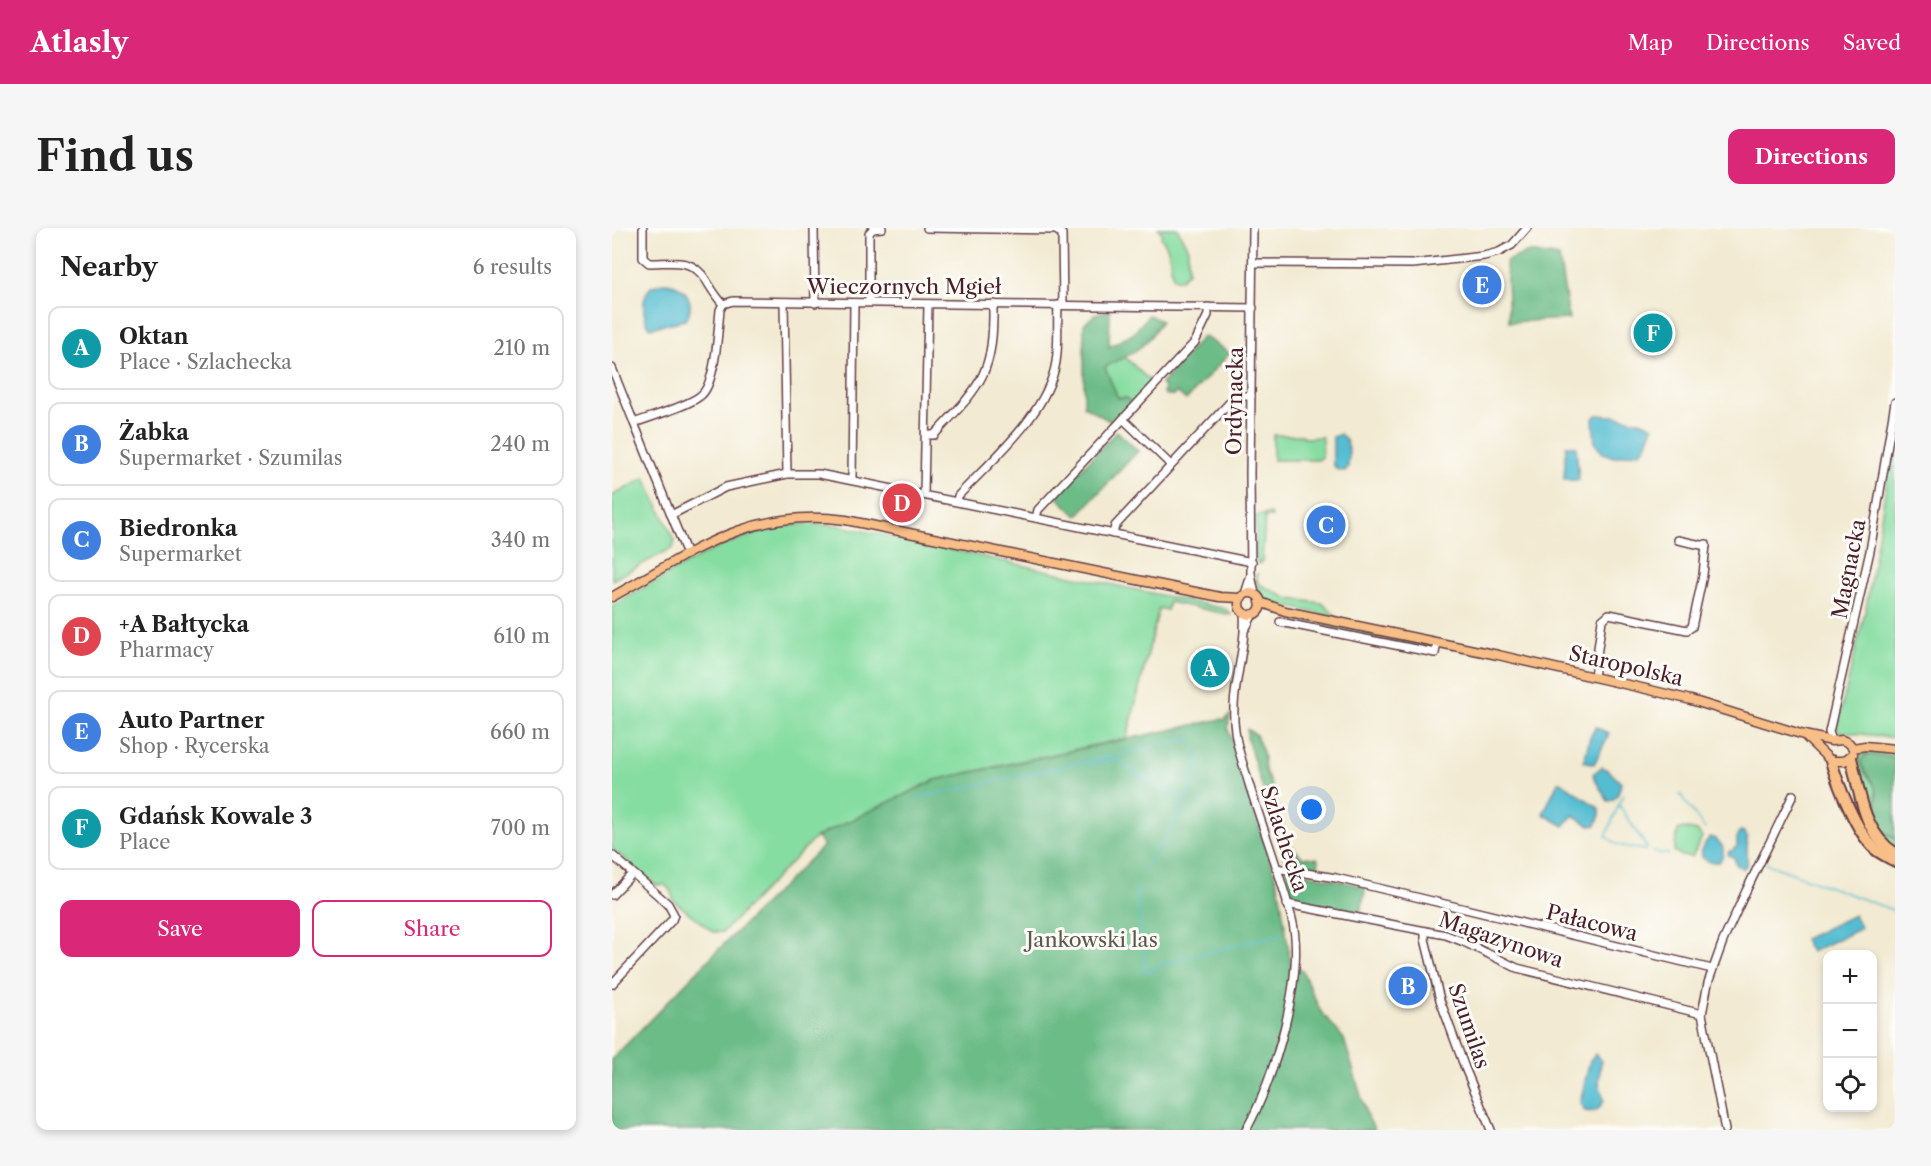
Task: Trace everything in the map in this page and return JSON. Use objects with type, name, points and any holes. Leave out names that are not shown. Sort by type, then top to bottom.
[{"type":"highway","points":[[1852,753],[1871,828],[1884,846],[1895,853]]},
{"type":"highway","points":[[1828,758],[1863,833],[1875,849],[1895,861]]},
{"type":"main road","name":"Staropolska","points":[[612,597],[724,535],[752,525],[800,518],[828,518],[1220,597],[1594,677],[1682,698],[1804,735],[1832,741]]},
{"type":"main road","name":"Staropolska","points":[[1804,735],[1828,758]]},
{"type":"main road","points":[[1852,753],[1847,742],[1836,740],[1827,747],[1828,758],[1844,761],[1852,753],[1865,746],[1895,749]]},
{"type":"street","points":[[634,423],[694,400],[704,393],[711,377],[720,310],[723,304],[701,272],[693,266],[684,262],[649,263],[643,258],[643,228]]},
{"type":"street","points":[[814,228],[815,303]]},
{"type":"street","points":[[869,302],[869,233],[873,229],[882,228]]},
{"type":"street","points":[[927,228],[1056,230],[1062,234],[1061,305],[1056,362],[1041,402],[1032,418],[958,496],[957,501]]},
{"type":"street","name":"Ordynacka","points":[[1249,604],[1252,562],[1253,228]]},
{"type":"street","points":[[1254,263],[1413,264],[1484,256],[1512,245],[1527,228]]},
{"type":"street","name":"Wieczornych Mgieł","points":[[723,304],[733,301],[869,302],[1253,308]]},
{"type":"street","points":[[784,303],[785,469],[787,474]]},
{"type":"street","points":[[852,479],[854,303]]},
{"type":"street","points":[[924,494],[928,304]]},
{"type":"street","points":[[927,435],[934,435],[970,398],[981,382],[993,341],[993,304]]},
{"type":"street","points":[[1036,518],[1038,510],[1195,342],[1208,315],[1208,307]]},
{"type":"street","points":[[612,368],[687,554]]},
{"type":"street","points":[[1113,534],[1115,526],[1232,400],[1239,396],[1251,396]]},
{"type":"street","name":"Magnacka","points":[[1832,741],[1829,732],[1868,562],[1895,402]]},
{"type":"street","points":[[1123,419],[1171,465]]},
{"type":"street","points":[[671,515],[726,487],[787,474],[819,474],[1252,562]]},
{"type":"street","points":[[1594,677],[1602,620],[1609,614],[1687,630],[1692,627],[1703,575],[1706,545],[1678,540]]},
{"type":"street","name":"Szlachecka","points":[[1246,1130],[1263,1093],[1285,1023],[1295,962],[1295,935],[1287,904],[1234,730],[1235,701],[1249,604]]},
{"type":"street","points":[[1285,611],[1292,624]]},
{"type":"street","name":"Staropolska","points":[[1280,622],[1435,653],[1437,643]]},
{"type":"street","points":[[1725,1130],[1702,1014],[1708,983],[1746,891],[1793,795]]},
{"type":"street","points":[[612,855],[668,904],[674,915],[672,920],[612,984]]},
{"type":"street","name":"Pałacowa","points":[[1276,868],[1316,874],[1410,895],[1712,969]]},
{"type":"street","points":[[612,895],[632,874]]},
{"type":"street","name":"Magazynowa","points":[[1287,904],[1425,931],[1464,942],[1517,968],[1702,1014]]},
{"type":"street","name":"Szumilas","points":[[1425,931],[1440,1000],[1491,1130]]},
{"type":"green space","points":[[1158,228],[1177,228],[1188,249],[1188,272],[1180,280],[1173,278],[1168,251]]},
{"type":"green space","points":[[1529,252],[1559,257],[1569,319],[1509,322],[1506,261]]},
{"type":"green space","points":[[1110,310],[1109,347],[1133,334],[1149,315],[1161,321],[1149,339],[1137,350],[1105,367],[1118,398],[1126,398],[1131,403],[1113,423],[1084,406],[1084,324],[1096,314]]},
{"type":"green space","points":[[1203,336],[1230,353],[1186,400],[1177,392],[1174,395],[1166,395],[1161,384]]},
{"type":"green space","points":[[1125,357],[1151,382],[1131,403],[1126,398],[1118,398],[1104,367]]},
{"type":"green space","points":[[1117,431],[1138,451],[1077,516],[1056,496]]},
{"type":"green space","points":[[1895,433],[1895,738],[1836,731],[1866,608]]},
{"type":"green space","points":[[1273,435],[1322,437],[1322,457],[1318,460],[1273,460]]},
{"type":"green space","points":[[645,478],[675,541],[673,548],[612,580],[612,496]]},
{"type":"green space","points":[[1271,514],[1272,517],[1265,517],[1262,561],[1258,564],[1256,560],[1256,516]]},
{"type":"green space","points":[[802,524],[836,525],[1225,609],[1232,615],[1169,602],[1167,610],[1159,608],[1127,738],[935,780],[816,837],[723,932],[713,932],[673,900],[672,892],[665,885],[656,885],[612,849],[612,606],[680,567],[727,544],[776,528]]},
{"type":"green space","points":[[1257,573],[1259,584],[1289,599],[1322,603],[1338,618],[1265,601],[1256,584]]},
{"type":"green space","points":[[1288,615],[1325,626],[1340,626],[1433,647],[1430,650],[1292,621]]},
{"type":"green space","name":"Jankowski las","points":[[1230,715],[1228,729],[1279,888],[1291,964],[1302,970],[1320,1010],[1344,1039],[1367,1116],[1375,1130],[612,1130],[612,1059],[824,845],[816,837],[935,780],[1224,720]]},
{"type":"green space","points":[[1247,729],[1256,735],[1263,752],[1265,770],[1288,842],[1302,857],[1317,858],[1319,861],[1317,870],[1286,862],[1247,739]]},
{"type":"green space","points":[[1871,752],[1895,754],[1895,757],[1865,755],[1864,772],[1874,784],[1885,834],[1895,839],[1895,850],[1874,827],[1856,764],[1860,755]]},
{"type":"green space","points":[[1865,755],[1895,757],[1895,839],[1878,823],[1876,791],[1860,762]]},
{"type":"green space","points":[[1683,828],[1697,831],[1702,837],[1692,857],[1682,856],[1674,851],[1678,830]]},
{"type":"green space","points":[[1286,869],[1366,887],[1360,913],[1291,898]]},
{"type":"water","points":[[663,283],[683,290],[689,300],[689,313],[685,320],[650,328],[644,312],[644,301],[651,287]]},
{"type":"water","points":[[1596,415],[1648,423],[1653,427],[1645,448],[1639,452],[1614,457],[1603,453],[1595,444],[1593,419]]},
{"type":"water","points":[[1340,434],[1344,437],[1348,449],[1348,467],[1345,471],[1338,470],[1333,465],[1333,437]]},
{"type":"water","points":[[1566,446],[1576,446],[1579,480],[1564,480]]},
{"type":"water","points":[[1596,727],[1609,734],[1594,764],[1584,761],[1590,737]]},
{"type":"water","points":[[1602,767],[1621,783],[1617,795],[1608,801],[1593,774]]},
{"type":"water","points":[[1558,782],[1600,809],[1596,825],[1590,826],[1573,815],[1564,826],[1543,814]]},
{"type":"water","points":[[1740,831],[1744,832],[1747,837],[1747,864],[1743,869],[1736,864],[1734,857],[1728,855],[1729,851],[1737,846],[1737,836]]},
{"type":"water","points":[[1710,837],[1718,841],[1722,847],[1723,854],[1719,862],[1709,862],[1702,857],[1702,849]]},
{"type":"water","points":[[1854,915],[1861,928],[1811,952],[1804,939]]},
{"type":"water","points":[[1595,1054],[1601,1060],[1599,1083],[1604,1101],[1592,1112],[1585,1111],[1580,1103],[1590,1060]]},
{"type":"waterway","points":[[918,798],[1189,739],[1190,741]]},
{"type":"waterway","points":[[1145,871],[1155,851],[1169,834],[1195,778],[1198,754],[1194,747]]},
{"type":"waterway","points":[[1086,762],[1089,765],[1119,760],[1126,767],[1183,801]]},
{"type":"waterway","points":[[1619,805],[1647,848],[1645,850],[1618,845],[1606,836],[1623,794]]},
{"type":"waterway","points":[[1680,794],[1705,829]]},
{"type":"waterway","points":[[1652,852],[1669,854]]},
{"type":"waterway","points":[[1765,863],[1895,911]]},
{"type":"waterway","points":[[1140,887],[1136,891],[1146,973],[1160,965],[1281,934]]},
{"type":"place","name":"Auto Partner","points":[[1482,285]]},
{"type":"place","name":"Gdańsk Kowale 3","points":[[1653,333]]},
{"type":"place","name":"+A Bałtycka","points":[[902,503]]},
{"type":"place","name":"Biedronka","points":[[1326,525]]},
{"type":"place","name":"Oktan","points":[[1210,668]]},
{"type":"place","name":"Żabka","points":[[1408,986]]}]
